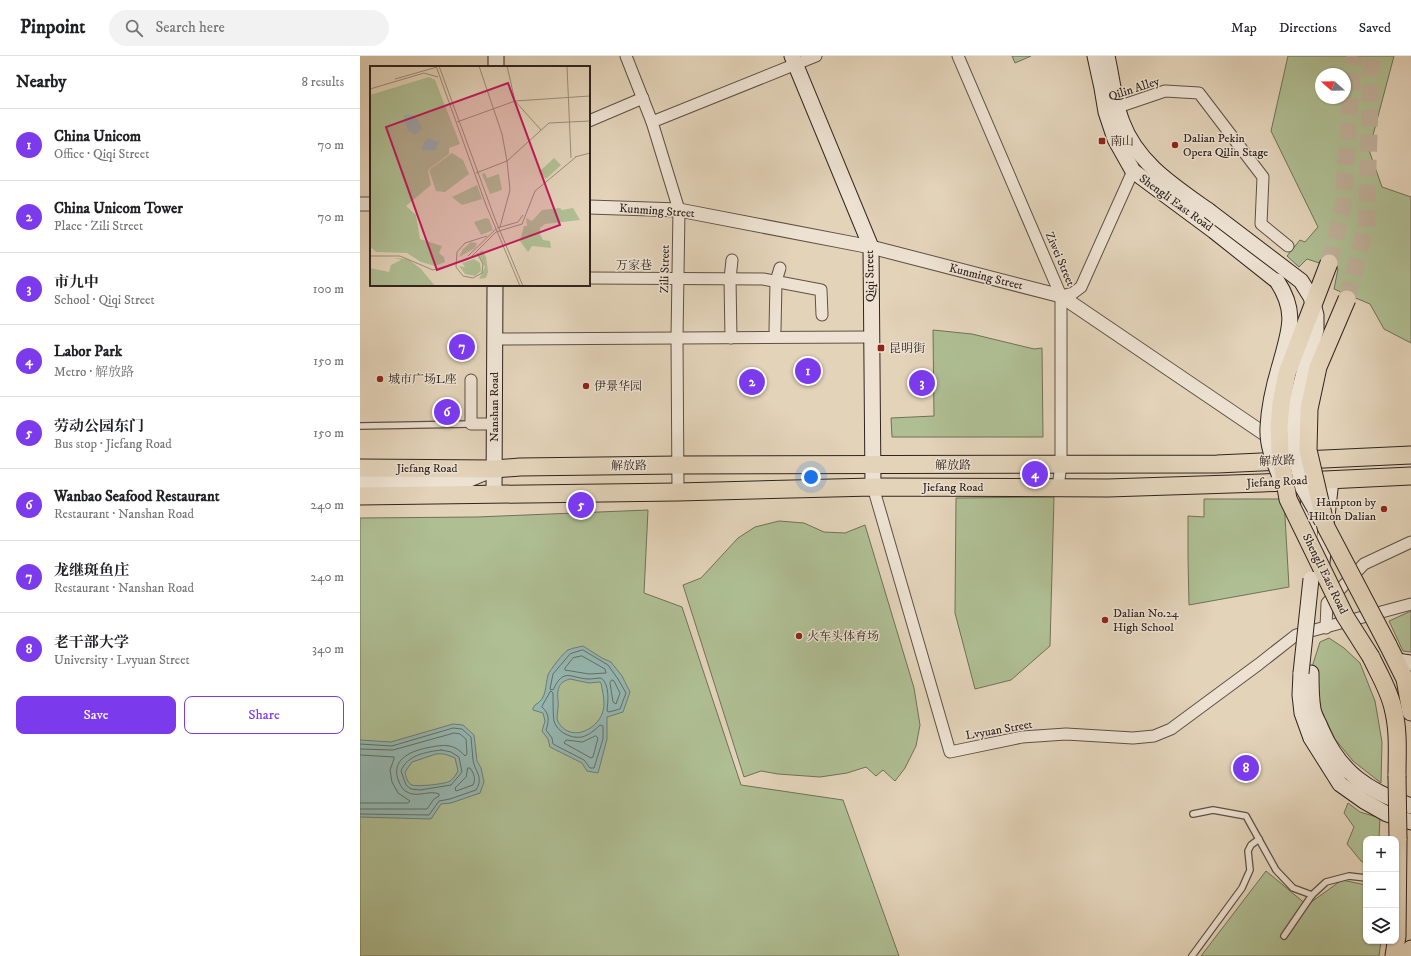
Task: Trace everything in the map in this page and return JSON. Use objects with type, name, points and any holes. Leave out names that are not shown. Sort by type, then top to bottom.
[{"type":"main road","name":"Shengli East Road","points":[[1095,56],[1102,88],[1111,110],[1115,139],[1133,171],[1214,231],[1277,281],[1288,301],[1291,316],[1289,336],[1279,366],[1270,402],[1268,429],[1270,452],[1288,498],[1345,616],[1371,657],[1387,690],[1393,708],[1397,733],[1397,872]]},
{"type":"main road","points":[[1107,56],[1111,110],[1128,138],[1138,151],[1163,178],[1209,210],[1301,281],[1311,297],[1316,315],[1316,330],[1297,400],[1294,426],[1294,448],[1303,488],[1326,527],[1388,645],[1404,662],[1405,679],[1411,712]]},
{"type":"main road","name":"Qiqi Street","points":[[794,60],[871,247],[873,487]]},
{"type":"main road","name":"Shengli East Road","points":[[1288,498],[1280,446],[1279,427],[1281,403],[1287,373],[1329,263]]},
{"type":"main road","name":"Nanshan Road","points":[[494,494],[495,286]]},
{"type":"main road","points":[[1326,527],[1308,450],[1309,409],[1318,367],[1347,299]]},
{"type":"main road","name":"解放路","points":[[494,469],[520,467],[678,465],[1217,464],[1411,455]]},
{"type":"main road","name":"Jiefang Road","points":[[360,468],[494,469]]},
{"type":"main road","points":[[360,483],[467,480],[494,469]]},
{"type":"main road","name":"Jiefang Road","points":[[494,494],[678,492],[873,487],[1116,488],[1411,476]]},
{"type":"main road","points":[[1308,480],[1315,580]]},
{"type":"main road","points":[[1331,480],[1315,580],[1306,673],[1300,695],[1302,713],[1311,738],[1340,784],[1364,801],[1387,814],[1411,822]]},
{"type":"main road","points":[[360,496],[494,494]]},
{"type":"main road","points":[[1306,673],[1313,710],[1326,741],[1345,768],[1368,787],[1388,798],[1411,806]]},
{"type":"main road","name":"Shengli East Road","points":[[1394,956],[1397,936],[1397,908]]},
{"type":"main road","points":[[1410,956],[1411,949]]},
{"type":"street","name":"Zili Street","points":[[626,56],[652,122],[679,210],[677,338],[678,492]]},
{"type":"street","points":[[652,122],[794,60],[816,56]]},
{"type":"street","name":"Ziwei Street","points":[[958,56],[1061,296],[1061,465],[1058,488]]},
{"type":"street","name":"Qilin Alley","points":[[1111,110],[1165,91],[1199,93],[1263,177],[1261,224],[1288,246]]},
{"type":"street","points":[[590,120],[642,98]]},
{"type":"street","points":[[1061,296],[1073,293],[1082,287],[1133,171]]},
{"type":"street","name":"Kunming Street","points":[[590,207],[679,210],[871,247],[1061,296],[1331,480]]},
{"type":"street","points":[[731,338],[730,279],[732,260]]},
{"type":"street","points":[[775,330],[776,281],[780,268]]},
{"type":"street","name":"万家巷","points":[[590,278],[763,279],[776,281],[821,290],[822,315]]},
{"type":"street","points":[[494,339],[871,337]]},
{"type":"street","points":[[471,380],[471,424],[494,424]]},
{"type":"street","name":"Lvyuan Street","points":[[873,487],[950,752],[1022,737],[1066,734],[1133,738],[1154,736],[1171,729],[1296,635],[1326,628]]},
{"type":"street","points":[[1411,542],[1364,564],[1327,602],[1326,628],[1411,604]]},
{"type":"lane","points":[[360,426],[471,424]]},
{"type":"lane","points":[[1193,814],[1213,810],[1246,816],[1276,870],[1293,888],[1312,896]]},
{"type":"lane","points":[[1192,956],[1242,888],[1250,870],[1248,851],[1251,845],[1259,839]]},
{"type":"lane","points":[[1284,936],[1312,896],[1326,882],[1349,876],[1363,878]]},
{"type":"green space","points":[[1012,56],[1031,56],[1015,63]]},
{"type":"green space","points":[[1288,56],[1394,56],[1369,150],[1382,187],[1411,197],[1411,343],[1384,329],[1370,304],[1334,289],[1338,269],[1307,259],[1299,267],[1287,256],[1300,240],[1305,242],[1318,227],[1271,131]]},
{"type":"green space","points":[[933,330],[972,334],[1034,349],[1042,348],[1043,437],[892,437],[891,418],[934,416]]},
{"type":"green space","points":[[1054,497],[1050,646],[1011,680],[975,689],[955,613],[956,498]]},
{"type":"green space","points":[[1204,499],[1284,499],[1289,587],[1189,605],[1188,516],[1204,517]]},
{"type":"green space","points":[[648,510],[644,593],[682,607],[741,785],[843,800],[899,956],[360,956],[360,518],[477,517]]},
{"type":"green space","name":"火车头体育场","points":[[779,521],[804,523],[824,532],[845,533],[865,525],[914,688],[920,725],[916,746],[905,768],[895,781],[883,770],[876,776],[866,767],[847,773],[820,777],[778,774],[761,771],[744,777],[683,585],[701,578],[738,538],[755,527]]},
{"type":"green space","points":[[1411,611],[1411,652],[1403,651],[1389,621]]},
{"type":"green space","points":[[1329,638],[1344,648],[1360,663],[1375,701],[1382,742],[1381,783],[1353,761],[1335,739],[1318,703],[1311,670],[1320,642]]},
{"type":"green space","points":[[1348,803],[1360,812],[1380,818],[1379,836],[1363,836],[1363,862],[1347,844],[1354,827],[1344,813]]},
{"type":"green space","points":[[1266,871],[1307,905],[1342,880],[1363,884],[1363,944],[1381,944],[1379,956],[1201,956]]},
{"type":"water","points":[[583,646],[611,662],[622,676],[630,692],[623,712],[607,717],[607,739],[598,773],[587,771],[582,763],[550,747],[548,739],[542,731],[545,721],[543,713],[533,710],[535,705],[544,696],[549,673],[563,654],[573,648]],"holes":[[[570,679],[589,683],[601,683],[604,703],[602,714],[595,724],[585,731],[579,733],[567,731],[561,726],[557,719],[559,687],[563,682]]]},
{"type":"water","points":[[453,724],[463,725],[474,735],[477,761],[481,768],[484,782],[480,793],[451,803],[441,804],[431,819],[360,817],[360,740],[391,742]],"holes":[[[439,754],[446,754],[455,758],[458,771],[453,778],[450,781],[438,784],[419,786],[410,784],[405,772],[412,762]]]},
{"type":"tunnel","points":[[1329,263],[1343,208],[1352,72],[1355,56]]},
{"type":"tunnel","points":[[1347,299],[1366,227],[1371,74],[1374,56]]},
{"type":"place","name":"南山","points":[[1102,141]]},
{"type":"place","name":"Dalian Pekin Opera Qilin Stage","points":[[1175,145]]},
{"type":"place","name":"龙继斑鱼庄","points":[[462,347]]},
{"type":"place","name":"昆明街","points":[[881,348]]},
{"type":"place","name":"China Unicom","points":[[808,371]]},
{"type":"place","name":"城市广场L座","points":[[380,379]]},
{"type":"place","name":"China Unicom Tower","points":[[752,382]]},
{"type":"place","name":"市九中","points":[[922,383]]},
{"type":"place","name":"伊景华园","points":[[586,386]]},
{"type":"place","name":"Wanbao Seafood Restaurant","points":[[447,412]]},
{"type":"place","name":"Labor Park","points":[[1035,474]]},
{"type":"place","name":"劳动公园东门","points":[[581,505]]},
{"type":"place","name":"Hampton by Hilton Dalian","points":[[1384,509]]},
{"type":"place","name":"Dalian No.24 High School","points":[[1105,620]]},
{"type":"place","name":"火车头体育场","points":[[799,636]]},
{"type":"place","name":"老干部大学","points":[[1246,768]]}]
